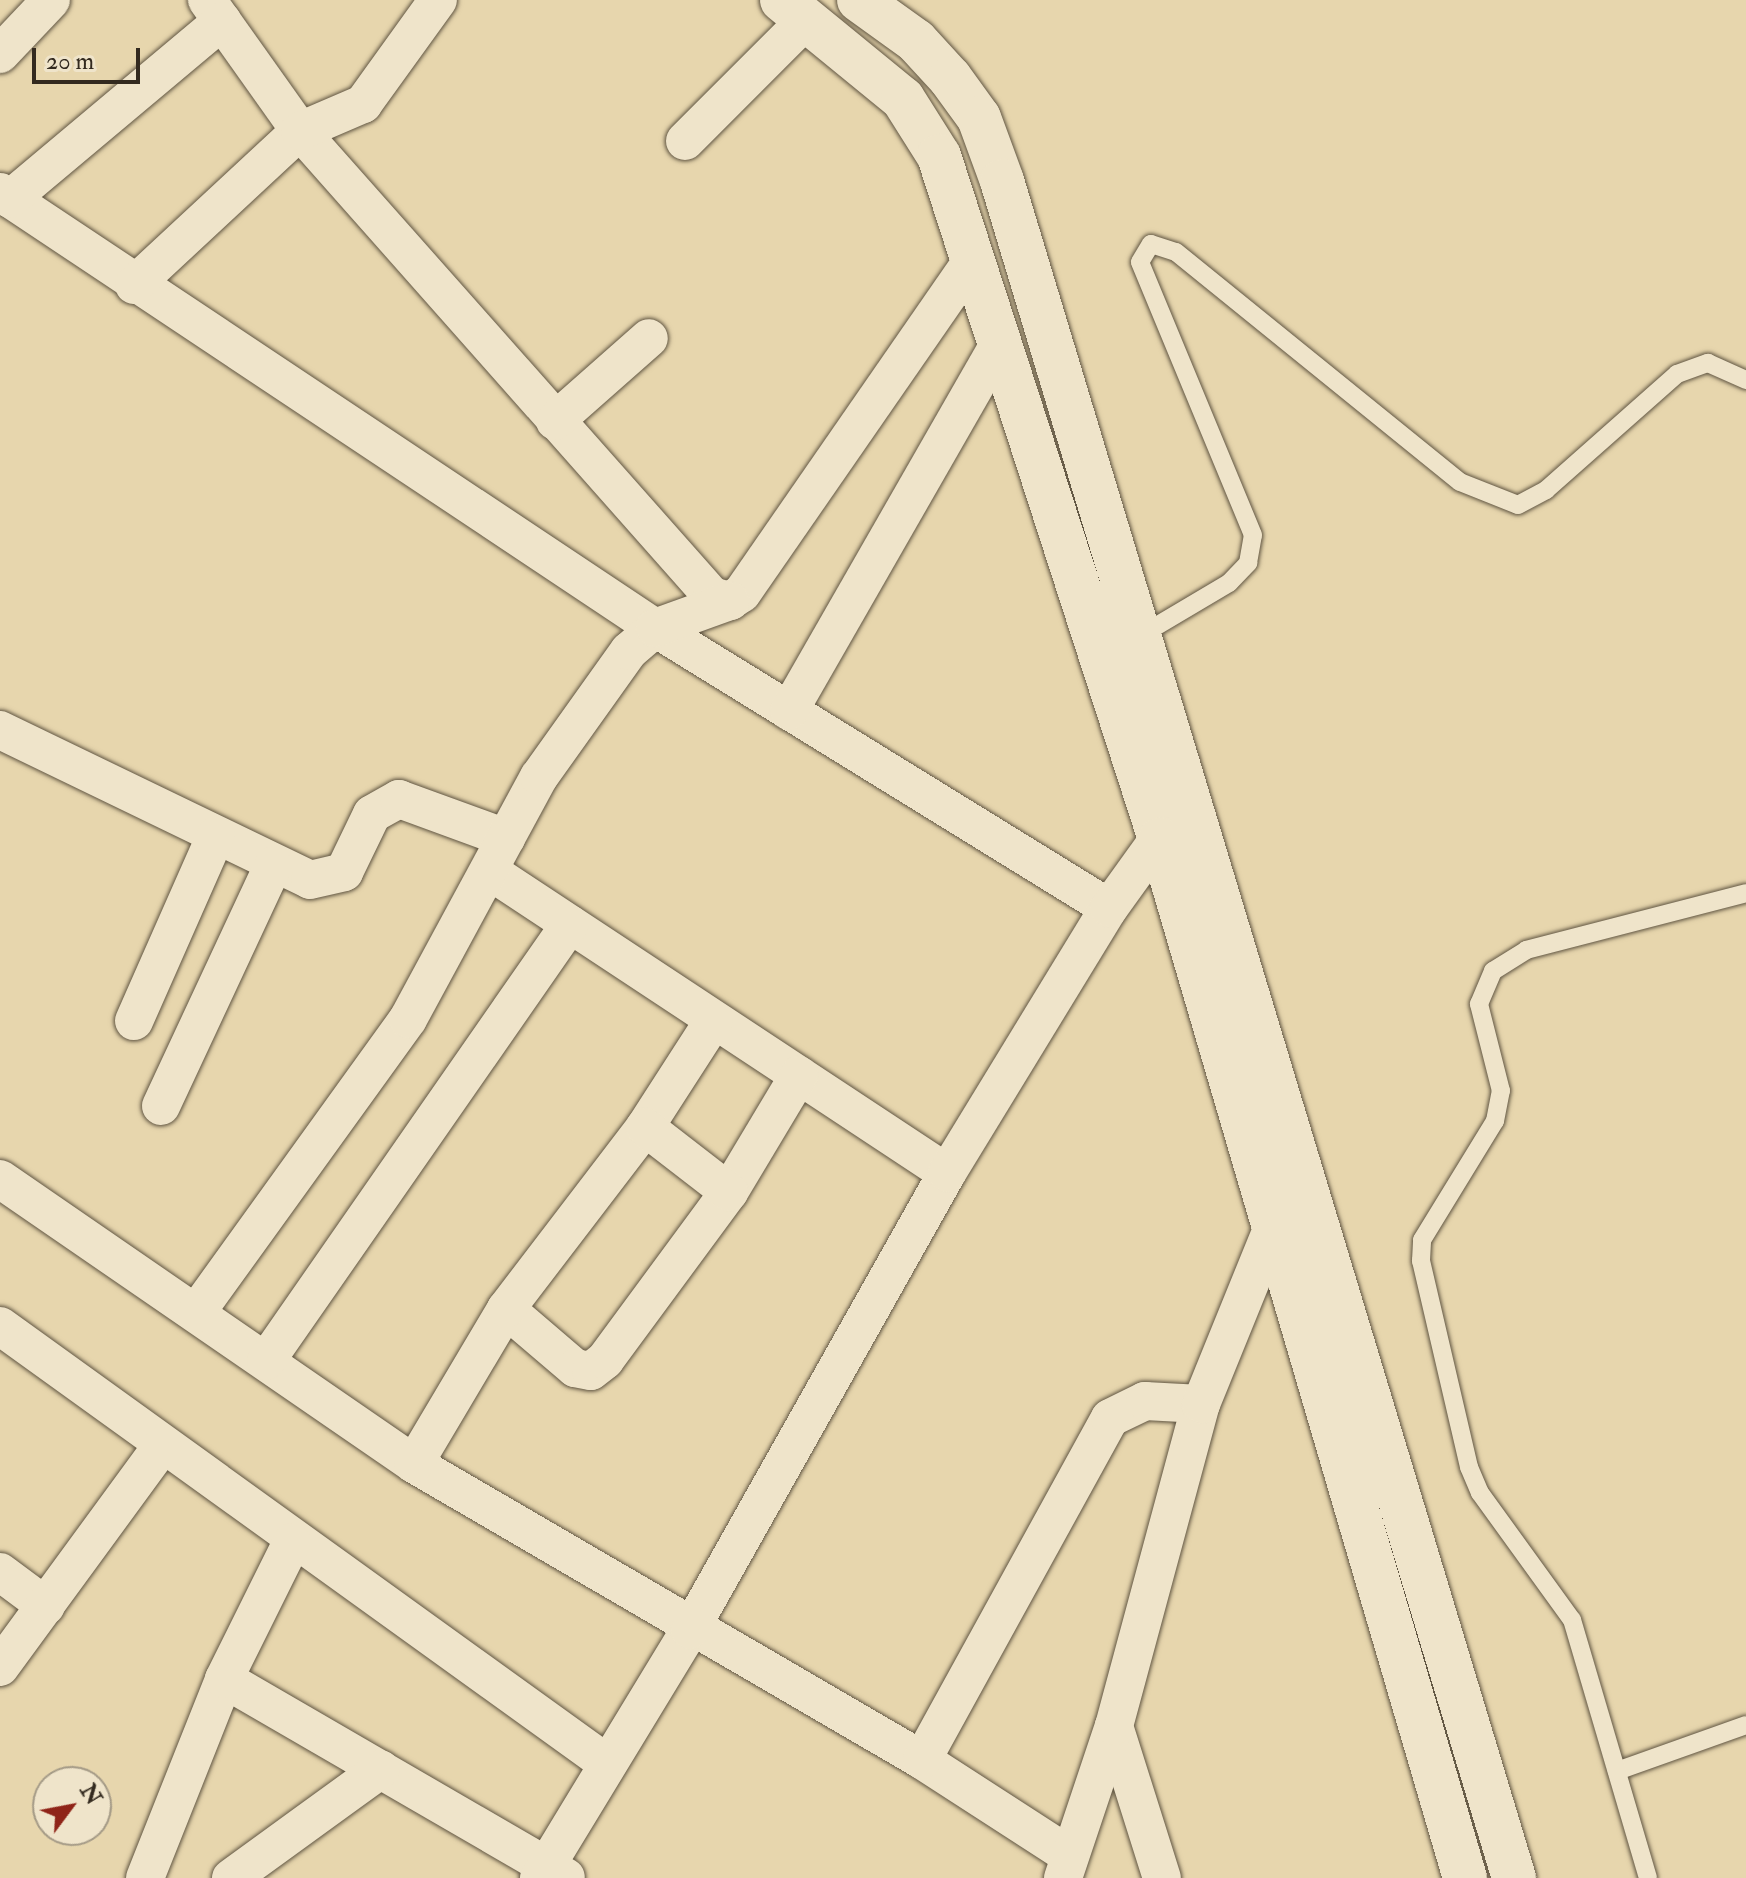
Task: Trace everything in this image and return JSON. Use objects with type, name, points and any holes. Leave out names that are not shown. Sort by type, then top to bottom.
[{"type":"street","points":[[0,54],[51,0]]},
{"type":"street","points":[[134,285],[300,131],[363,104],[438,0]]},
{"type":"street","points":[[859,0],[916,41],[979,118],[1143,634],[1514,1878]]},
{"type":"street","points":[[685,141],[795,10],[862,61],[923,127],[974,258],[1160,839],[1275,1222],[1465,1878]]},
{"type":"street","points":[[730,601],[701,588],[300,131],[214,11],[5,196],[134,285],[655,628],[1109,908]]},
{"type":"street","points":[[196,1313],[366,1083],[498,855],[593,701],[655,628],[730,601],[752,581],[974,258]]},
{"type":"street","points":[[555,421],[649,338]]},
{"type":"street","points":[[789,711],[1000,342]]},
{"type":"street","points":[[0,730],[273,866],[329,880],[356,856],[372,814],[399,799],[498,855],[570,924],[947,1173]]},
{"type":"street","points":[[224,1679],[381,1769],[551,1874],[605,1762],[690,1630],[947,1173],[1109,908],[1191,794]]},
{"type":"street","points":[[134,1021],[216,835]]},
{"type":"street","points":[[161,1106],[273,866]]},
{"type":"street","points":[[266,1361],[570,924]]},
{"type":"street","points":[[414,1464],[506,1309],[645,1127],[714,1020]]},
{"type":"street","points":[[506,1309],[557,1356],[591,1371],[729,1192],[799,1075]]},
{"type":"street","points":[[645,1127],[729,1192]]},
{"type":"street","points":[[0,1179],[414,1464],[690,1630],[922,1760],[1066,1866],[1114,1726],[1134,1630],[1201,1404],[1275,1222]]},
{"type":"street","points":[[0,1326],[292,1542],[605,1762]]},
{"type":"street","points":[[922,1760],[1110,1418],[1145,1401],[1201,1404]]},
{"type":"street","points":[[0,1667],[162,1446]]},
{"type":"street","points":[[145,1878],[224,1679],[292,1542]]},
{"type":"street","points":[[0,1572],[46,1606]]},
{"type":"street","points":[[1114,1726],[1162,1878]]},
{"type":"street","points":[[231,1878],[381,1769]]},
{"type":"lane","points":[[1143,634],[1229,583],[1248,563],[1253,535],[1140,262],[1151,244],[1176,252],[1460,482],[1518,505],[1546,490],[1677,374],[1708,363],[1746,380]]},
{"type":"lane","points":[[1648,1878],[1572,1620],[1480,1493],[1469,1467],[1421,1261],[1422,1240],[1495,1121],[1501,1091],[1479,1004],[1493,971],[1526,950],[1746,893]]},
{"type":"lane","points":[[1617,1771],[1746,1725]]}]
